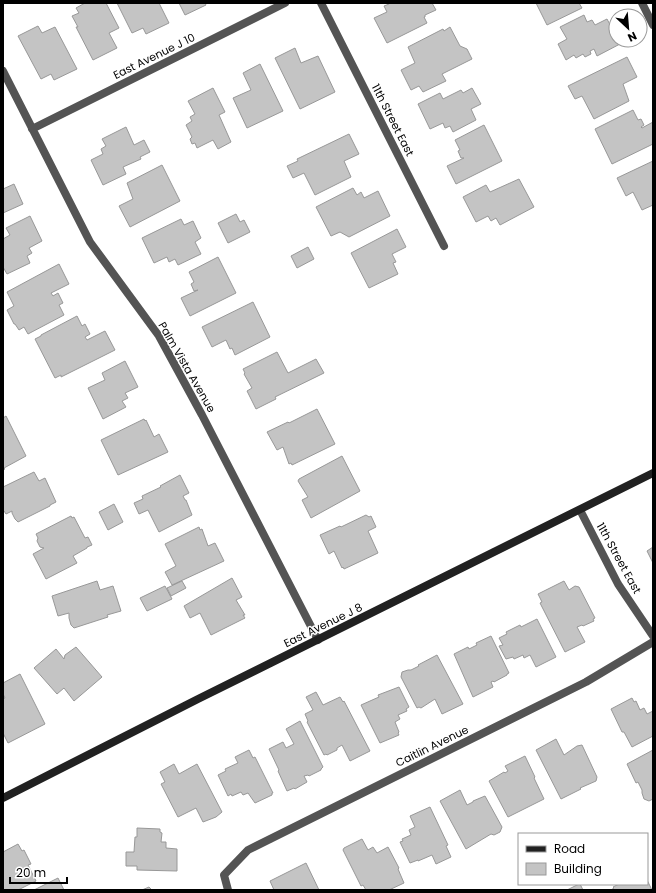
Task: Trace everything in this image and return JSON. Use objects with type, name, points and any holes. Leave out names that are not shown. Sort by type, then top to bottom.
[{"type":"street","name":"East Avenue J 10","points":[[32,129],[285,3]]},
{"type":"street","name":"11th Street East","points":[[321,3],[444,246]]},
{"type":"street","points":[[642,3],[653,24]]},
{"type":"street","name":"Palm Vista Avenue","points":[[3,70],[90,242],[159,336],[202,415],[318,640]]},
{"type":"street","name":"East Avenue J 8","points":[[3,798],[653,473]]},
{"type":"street","name":"11th Street East","points":[[580,510],[618,584],[653,636]]},
{"type":"street","name":"Caitlin Avenue","points":[[228,890],[224,875],[248,850],[586,682],[653,642]]},
{"type":"building","points":[[85,3],[106,3],[119,28],[109,33],[117,48],[93,60],[72,16],[79,13],[76,8]]},
{"type":"building","points":[[117,3],[159,3],[169,23],[146,34],[143,28],[132,33]]},
{"type":"building","points":[[179,3],[205,3],[206,5],[185,15]]},
{"type":"building","points":[[389,3],[432,3],[436,10],[425,15],[424,17],[427,23],[387,43],[374,18],[387,12],[384,6]]},
{"type":"building","points":[[536,3],[579,3],[582,8],[547,25]]},
{"type":"building","points":[[584,15],[587,22],[592,20],[595,25],[607,19],[608,48],[612,48],[597,56],[594,49],[590,51],[591,54],[585,57],[583,54],[576,58],[574,55],[566,60],[558,44],[567,39],[560,27]]},
{"type":"building","points":[[38,26],[42,33],[55,27],[77,69],[54,80],[51,74],[41,79],[18,36]]},
{"type":"building","points":[[450,27],[460,46],[467,49],[472,59],[442,74],[446,81],[423,92],[419,86],[411,90],[401,70],[415,63],[408,47],[443,29],[444,31]]},
{"type":"building","points":[[295,48],[301,63],[318,56],[335,92],[300,109],[275,58]]},
{"type":"building","points":[[627,57],[637,77],[623,84],[629,101],[594,119],[582,96],[575,99],[568,86]]},
{"type":"building","points":[[260,64],[283,111],[247,128],[233,98],[251,90],[243,73]]},
{"type":"building","points":[[213,88],[225,112],[219,115],[231,142],[218,149],[213,140],[197,148],[195,143],[192,144],[190,139],[192,137],[186,125],[192,121],[190,117],[195,114],[188,101]]},
{"type":"building","points":[[472,88],[481,104],[471,109],[476,120],[453,132],[450,126],[445,128],[443,123],[430,129],[418,104],[440,93],[443,99],[461,90],[463,93]]},
{"type":"building","points":[[633,110],[638,120],[641,119],[644,125],[641,127],[642,128],[653,122],[653,144],[612,164],[595,129]]},
{"type":"building","points":[[484,125],[502,161],[456,184],[447,166],[464,158],[461,158],[458,151],[460,150],[455,140]]},
{"type":"building","points":[[126,127],[134,145],[144,140],[150,152],[140,157],[141,159],[123,167],[126,174],[103,185],[91,160],[103,154],[101,149],[106,146],[102,139]]},
{"type":"building","points":[[349,134],[359,154],[344,161],[351,177],[315,195],[304,173],[293,178],[287,166],[298,161],[297,159]]},
{"type":"building","points":[[653,161],[653,205],[642,210],[633,192],[626,196],[617,178]]},
{"type":"building","points":[[162,165],[180,201],[130,227],[119,206],[133,199],[127,183]]},
{"type":"building","points":[[519,179],[534,207],[500,225],[496,218],[491,221],[488,216],[476,222],[463,197],[486,185],[490,192]]},
{"type":"building","points":[[14,184],[23,204],[3,213],[3,189]]},
{"type":"building","points":[[353,188],[357,195],[361,192],[364,198],[378,191],[390,216],[349,237],[340,232],[331,236],[316,207]]},
{"type":"building","points":[[236,214],[240,222],[244,220],[250,232],[228,243],[218,223]]},
{"type":"building","points":[[30,216],[42,241],[29,248],[32,253],[27,256],[30,263],[7,274],[3,267],[3,239],[10,235],[6,228]]},
{"type":"building","points":[[181,219],[184,225],[193,221],[201,238],[195,242],[201,254],[178,265],[175,259],[169,262],[167,257],[154,263],[142,238]]},
{"type":"building","points":[[397,229],[406,247],[392,254],[396,262],[393,263],[398,274],[369,288],[351,253]]},
{"type":"building","points":[[308,247],[314,259],[297,268],[291,256]]},
{"type":"building","points":[[218,257],[236,293],[190,316],[181,298],[198,290],[194,291],[191,284],[194,282],[189,272]]},
{"type":"building","points":[[59,264],[69,284],[51,293],[53,296],[58,293],[63,303],[59,305],[64,315],[28,334],[24,327],[19,330],[14,324],[7,310],[14,306],[7,292]]},
{"type":"building","points":[[253,302],[270,337],[235,355],[232,348],[230,349],[226,340],[212,347],[202,327]]},
{"type":"building","points":[[77,316],[82,326],[85,324],[90,334],[85,337],[87,340],[105,331],[115,350],[61,377],[61,375],[55,378],[35,339]]},
{"type":"building","points":[[277,352],[288,373],[316,359],[324,373],[275,397],[276,399],[256,409],[247,391],[252,388],[244,374],[243,369]]},
{"type":"building","points":[[125,361],[138,387],[125,393],[128,398],[122,401],[126,407],[103,419],[88,388],[105,380],[102,373]]},
{"type":"building","points":[[317,409],[335,444],[292,465],[291,463],[289,464],[283,447],[277,450],[267,432]]},
{"type":"building","points":[[6,416],[26,456],[3,470],[3,418]]},
{"type":"building","points":[[144,419],[145,421],[146,420],[154,437],[159,434],[168,452],[118,475],[101,440]]},
{"type":"building","points":[[342,456],[360,491],[311,518],[302,500],[308,497],[298,481],[299,479]]},
{"type":"building","points":[[34,472],[39,481],[45,478],[56,502],[18,522],[12,511],[6,514],[4,511],[3,512],[3,487]]},
{"type":"building","points":[[180,475],[189,493],[183,496],[192,515],[159,532],[148,510],[139,514],[134,503],[143,499],[142,496],[161,487],[160,486]]},
{"type":"building","points":[[114,504],[123,522],[108,530],[99,512]]},
{"type":"building","points":[[366,515],[369,517],[371,516],[376,527],[368,531],[378,553],[344,569],[343,567],[342,568],[334,551],[329,554],[320,535]]},
{"type":"building","points":[[71,516],[72,518],[74,517],[85,538],[88,537],[92,545],[73,556],[77,563],[46,579],[33,554],[44,548],[40,547],[36,534]]},
{"type":"building","points":[[199,527],[200,530],[202,529],[208,546],[215,543],[224,561],[172,585],[165,572],[176,566],[165,544]]},
{"type":"building","points":[[653,547],[653,563],[647,551]]},
{"type":"building","points":[[232,578],[242,597],[236,600],[245,615],[243,615],[245,618],[211,635],[200,613],[190,618],[184,606]]},
{"type":"building","points":[[97,581],[100,590],[113,586],[121,611],[107,615],[108,617],[74,628],[71,625],[69,613],[58,616],[52,596]]},
{"type":"building","points":[[182,581],[186,588],[171,596],[167,588]]},
{"type":"building","points":[[564,581],[569,590],[575,586],[579,587],[595,618],[593,619],[594,621],[577,627],[585,642],[565,652],[540,603],[542,602],[538,594]]},
{"type":"building","points":[[165,586],[172,599],[147,611],[140,598]]},
{"type":"building","points":[[537,619],[556,657],[536,667],[530,655],[524,658],[523,655],[514,659],[513,657],[506,659],[499,646],[503,645],[499,638],[507,634],[506,632],[520,625],[521,627]]},
{"type":"building","points":[[491,636],[509,673],[494,682],[491,682],[493,687],[473,697],[454,654],[468,647],[469,649],[477,645],[476,643]]},
{"type":"building","points":[[76,647],[102,677],[74,701],[64,688],[57,694],[34,668],[56,649],[64,659],[65,655]]},
{"type":"building","points":[[437,655],[463,704],[442,714],[435,699],[421,708],[417,708],[401,677],[402,672],[411,670]]},
{"type":"building","points":[[20,674],[45,724],[8,743],[3,733],[3,699],[5,698],[3,694],[3,683]]},
{"type":"building","points":[[399,687],[409,707],[406,709],[407,711],[398,715],[400,719],[395,722],[399,735],[380,743],[361,705],[379,697],[378,695]]},
{"type":"building","points":[[316,692],[323,705],[340,697],[343,702],[344,701],[370,751],[350,761],[342,745],[337,748],[337,750],[324,755],[307,722],[308,721],[305,714],[313,710],[306,697]]},
{"type":"building","points":[[632,698],[634,702],[636,701],[640,710],[644,708],[647,714],[653,711],[653,736],[632,747],[624,732],[622,732],[611,709]]},
{"type":"building","points":[[300,721],[323,767],[321,770],[309,776],[304,776],[307,782],[295,789],[294,788],[287,791],[269,749],[283,742],[286,748],[294,744],[286,729]]},
{"type":"building","points":[[556,739],[564,755],[577,746],[582,745],[597,777],[596,781],[561,799],[536,750]]},
{"type":"building","points":[[249,750],[253,758],[255,757],[273,793],[272,795],[255,803],[248,793],[243,795],[241,792],[228,796],[218,775],[226,771],[225,769],[238,763],[235,757]]},
{"type":"building","points":[[653,750],[653,799],[649,801],[644,799],[642,790],[638,782],[636,783],[627,764]]},
{"type":"building","points":[[525,756],[544,799],[508,817],[489,781],[508,771],[505,766]]},
{"type":"building","points":[[174,764],[179,774],[197,764],[222,812],[216,817],[203,822],[196,808],[178,817],[161,784],[165,782],[160,772]]},
{"type":"building","points":[[460,790],[467,805],[485,796],[502,827],[500,832],[494,835],[491,834],[466,849],[440,801]]},
{"type":"building","points":[[430,807],[448,845],[446,846],[451,857],[436,864],[432,855],[410,863],[400,842],[403,841],[402,839],[411,835],[409,830],[415,827],[410,816]]},
{"type":"building","points":[[137,828],[160,829],[160,832],[162,833],[161,842],[166,842],[166,848],[177,849],[177,871],[137,870],[137,866],[126,866],[126,852],[134,852]]},
{"type":"building","points":[[362,839],[368,850],[373,847],[377,853],[388,847],[399,868],[398,869],[404,883],[389,890],[366,890],[363,885],[361,886],[343,850],[344,848]]},
{"type":"building","points":[[18,844],[22,851],[24,850],[31,864],[28,865],[36,881],[18,890],[3,890],[3,852]]},
{"type":"building","points":[[306,863],[319,890],[274,890],[270,881]]},
{"type":"building","points":[[58,878],[64,890],[34,890]]},
{"type":"building","points":[[648,882],[652,890],[611,890],[614,888],[613,887],[617,885],[648,885]]},
{"type":"building","points":[[577,885],[580,885],[583,890],[567,890]]},
{"type":"building","points":[[149,887],[152,890],[142,890]]}]
